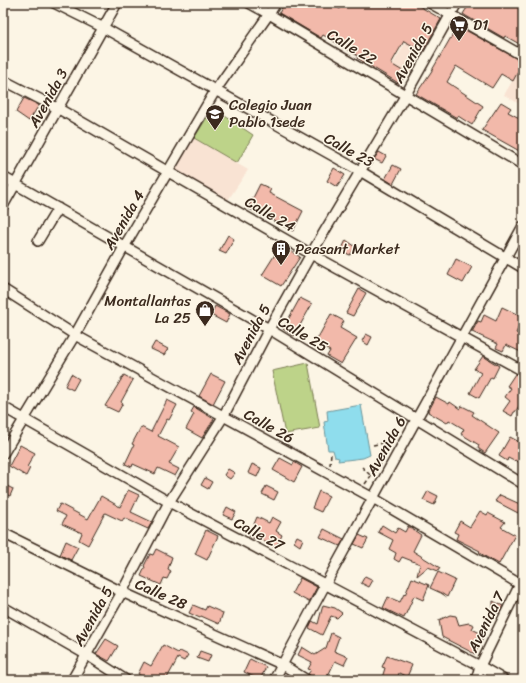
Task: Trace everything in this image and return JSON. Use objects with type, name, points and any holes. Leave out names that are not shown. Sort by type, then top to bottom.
[{"type":"street","name":"Calle 23","points":[[54,3],[104,28],[360,171],[523,268]]},
{"type":"street","name":"Avenida 3","points":[[3,206],[59,109],[117,3]]},
{"type":"street","name":"Calle 22","points":[[249,3],[270,14],[405,96],[523,165]]},
{"type":"street","name":"Avenida 4","points":[[3,454],[75,335],[124,246],[215,91],[270,14],[276,3]]},
{"type":"street","points":[[430,3],[523,56]]},
{"type":"street","name":"Avenida 5","points":[[72,680],[122,592],[169,502],[223,416],[311,254],[405,96],[457,3]]},
{"type":"street","name":"Calle 24","points":[[3,80],[59,109],[311,254],[523,371]]},
{"type":"street","name":"Calle 25","points":[[3,177],[269,329],[523,484]]},
{"type":"street","points":[[38,241],[58,208]]},
{"type":"street","name":"Avenida 6","points":[[274,680],[523,226]]},
{"type":"street","name":"Calle 26","points":[[3,289],[75,335],[373,498],[522,582]]},
{"type":"street","name":"Calle 27","points":[[3,407],[169,502],[504,680]]},
{"type":"street","name":"Calle 28","points":[[3,533],[122,592],[283,665],[307,680]]},
{"type":"street","name":"Avenida 7","points":[[476,680],[480,666],[522,582]]},
{"type":"street","points":[[3,607],[87,655],[126,680]]},
{"type":"path","points":[[373,445],[384,443],[390,446],[390,451]]},
{"type":"path","points":[[360,491],[386,456]]},
{"type":"path","points":[[362,467],[371,476]]},
{"type":"shaded area","points":[[406,42],[423,51],[409,75],[392,65]]},
{"type":"shaded area","points":[[523,63],[523,106],[504,95]]},
{"type":"shaded area","points":[[194,138],[248,170],[228,200],[175,170]]},
{"type":"green space","points":[[213,108],[253,135],[237,163],[194,138]]},
{"type":"green space","points":[[308,363],[320,428],[285,434],[272,371]]},
{"type":"water","points":[[361,405],[370,455],[363,458],[338,461],[339,458],[335,457],[333,450],[328,450],[324,422],[328,421],[327,411]]},
{"type":"building","points":[[285,3],[331,3],[340,9],[344,3],[414,3],[441,19],[423,51],[404,41],[391,64],[406,73],[400,84],[357,58],[358,56],[335,42],[323,35],[321,38],[279,13]]},
{"type":"building","points":[[470,3],[523,3],[523,46],[505,36],[504,38],[463,14]]},
{"type":"building","points":[[460,27],[523,62],[513,81],[501,74],[492,88],[456,66],[447,82],[483,106],[472,125],[416,94],[431,72],[454,32],[456,33]]},
{"type":"building","points":[[24,98],[39,105],[29,121],[16,112]]},
{"type":"building","points":[[501,102],[511,108],[508,112],[523,120],[523,153],[482,130]]},
{"type":"building","points":[[379,152],[386,156],[382,163],[374,159]]},
{"type":"building","points":[[393,165],[401,169],[393,184],[385,179]]},
{"type":"building","points":[[334,168],[345,175],[337,187],[327,181]]},
{"type":"building","points":[[260,184],[271,189],[269,193],[303,211],[293,231],[248,208]]},
{"type":"building","points":[[228,235],[234,239],[226,254],[219,251]]},
{"type":"building","points":[[346,240],[356,247],[350,255],[341,251]]},
{"type":"building","name":"Peasant Market","points":[[281,245],[300,257],[281,286],[262,275]]},
{"type":"building","points":[[456,259],[472,267],[463,283],[448,275]]},
{"type":"building","points":[[359,289],[366,293],[353,316],[346,313]]},
{"type":"building","points":[[300,298],[312,304],[294,336],[283,329]]},
{"type":"building","points":[[215,306],[230,314],[226,323],[211,315]]},
{"type":"building","points":[[502,307],[523,317],[516,333],[523,336],[523,353],[506,345],[503,351],[496,348],[498,344],[472,332],[478,321],[481,322],[484,315],[496,321]]},
{"type":"building","points":[[331,314],[344,321],[340,328],[357,338],[341,364],[327,356],[330,351],[315,343]]},
{"type":"building","points":[[366,334],[372,337],[368,345],[362,341]]},
{"type":"building","points":[[155,342],[168,349],[164,355],[151,349]]},
{"type":"building","points":[[483,356],[499,366],[493,378],[491,377],[479,398],[470,393],[481,373],[474,369]]},
{"type":"building","points":[[71,374],[79,379],[73,390],[65,386]]},
{"type":"building","points":[[211,374],[225,381],[213,404],[199,396]]},
{"type":"building","points":[[515,374],[523,377],[523,400],[512,416],[503,411],[510,401],[505,397],[511,388],[507,386]]},
{"type":"building","points":[[124,375],[133,380],[121,402],[123,403],[118,412],[105,406]]},
{"type":"building","points":[[436,397],[449,404],[450,402],[460,409],[462,406],[474,412],[472,415],[499,433],[485,453],[479,449],[479,445],[461,434],[464,429],[449,420],[447,423],[428,412]]},
{"type":"building","points":[[167,400],[177,405],[169,420],[167,419],[158,436],[179,447],[169,464],[179,469],[175,476],[158,468],[155,474],[133,464],[132,467],[125,464],[134,445],[132,444],[141,427],[151,432]]},
{"type":"building","points":[[194,407],[214,419],[202,438],[186,429],[194,414],[191,412]]},
{"type":"building","points":[[510,437],[523,444],[523,465],[508,458],[507,461],[499,456]]},
{"type":"building","points":[[20,445],[35,453],[27,467],[30,468],[26,476],[9,466]]},
{"type":"building","points":[[280,458],[293,465],[294,462],[302,467],[294,482],[273,470]]},
{"type":"building","points":[[252,464],[261,468],[257,477],[248,473]]},
{"type":"building","points":[[228,469],[235,473],[230,479],[224,475]]},
{"type":"building","points":[[205,478],[212,482],[208,489],[201,485]]},
{"type":"building","points":[[3,484],[13,489],[10,496],[3,493]]},
{"type":"building","points":[[266,486],[278,492],[274,500],[262,494]]},
{"type":"building","points":[[128,490],[139,495],[131,512],[152,522],[148,529],[124,518],[122,521],[105,513],[88,545],[79,540],[82,533],[62,524],[66,516],[56,511],[60,504],[88,519],[101,496],[120,507]]},
{"type":"building","points":[[319,491],[329,496],[321,512],[312,508]]},
{"type":"building","points":[[428,491],[438,496],[434,505],[423,500]]},
{"type":"building","points":[[500,495],[522,505],[518,513],[495,501]]},
{"type":"building","points":[[227,507],[236,512],[232,519],[223,515]]},
{"type":"building","points":[[480,511],[487,515],[488,513],[505,522],[501,527],[515,535],[499,564],[486,557],[479,552],[480,551],[456,539],[458,534],[454,532],[460,521],[470,527]]},
{"type":"building","points":[[257,517],[269,523],[272,517],[281,522],[276,531],[282,535],[276,548],[256,537],[255,539],[249,536]]},
{"type":"building","points":[[382,525],[395,533],[398,528],[405,532],[408,526],[421,535],[413,551],[440,568],[438,571],[428,567],[417,576],[420,564],[402,557],[399,562],[394,559],[396,553],[389,549],[393,540],[378,532]]},
{"type":"building","points":[[324,529],[344,539],[340,546],[320,537]]},
{"type":"building","points":[[206,530],[218,536],[207,560],[195,554]]},
{"type":"building","points":[[359,535],[368,539],[363,548],[354,544]]},
{"type":"building","points":[[297,536],[303,539],[300,546],[294,542]]},
{"type":"building","points":[[66,541],[78,547],[71,560],[60,555]]},
{"type":"building","points":[[156,549],[172,557],[168,569],[171,571],[167,579],[164,578],[161,585],[141,576],[150,554],[153,555]]},
{"type":"building","points":[[438,572],[455,580],[447,597],[430,588]]},
{"type":"building","points":[[365,576],[373,580],[369,587],[361,583]]},
{"type":"building","points":[[300,578],[317,587],[309,602],[292,593]]},
{"type":"building","points":[[412,578],[429,585],[423,600],[414,596],[404,618],[383,608],[388,597],[400,602],[404,594],[405,595]]},
{"type":"building","points":[[493,601],[503,606],[499,613],[493,612]]},
{"type":"building","points":[[193,605],[205,610],[207,606],[223,613],[219,624],[201,616],[200,618],[189,613]]},
{"type":"building","points":[[323,605],[335,608],[342,613],[337,618],[331,616],[322,635],[309,628],[312,621],[318,624]]},
{"type":"building","points":[[450,615],[456,616],[459,625],[469,623],[474,625],[472,629],[484,635],[475,654],[442,637],[439,620]]},
{"type":"building","points":[[331,633],[339,637],[334,651],[348,657],[344,665],[335,661],[326,680],[316,680],[308,674],[311,670],[308,669],[312,662],[298,655],[302,647],[315,655],[326,648]]},
{"type":"building","points":[[106,639],[118,646],[109,661],[96,654]]},
{"type":"building","points":[[163,645],[178,653],[180,651],[188,655],[184,661],[178,658],[166,680],[140,680],[142,676],[138,674],[144,662],[151,666]]},
{"type":"building","points":[[200,651],[211,655],[208,662],[197,658]]},
{"type":"building","points":[[387,656],[412,665],[407,677],[399,673],[397,680],[386,680],[382,678],[385,668],[382,667]]},
{"type":"building","points":[[250,659],[266,667],[260,680],[244,672]]},
{"type":"place","name":"D1","points":[[459,42]]},
{"type":"place","name":"Colegio Juan Pablo 1sede","points":[[215,131]]},
{"type":"place","name":"Peasant Market","points":[[281,266]]},
{"type":"place","name":"Montallantas La 25","points":[[205,327]]}]
